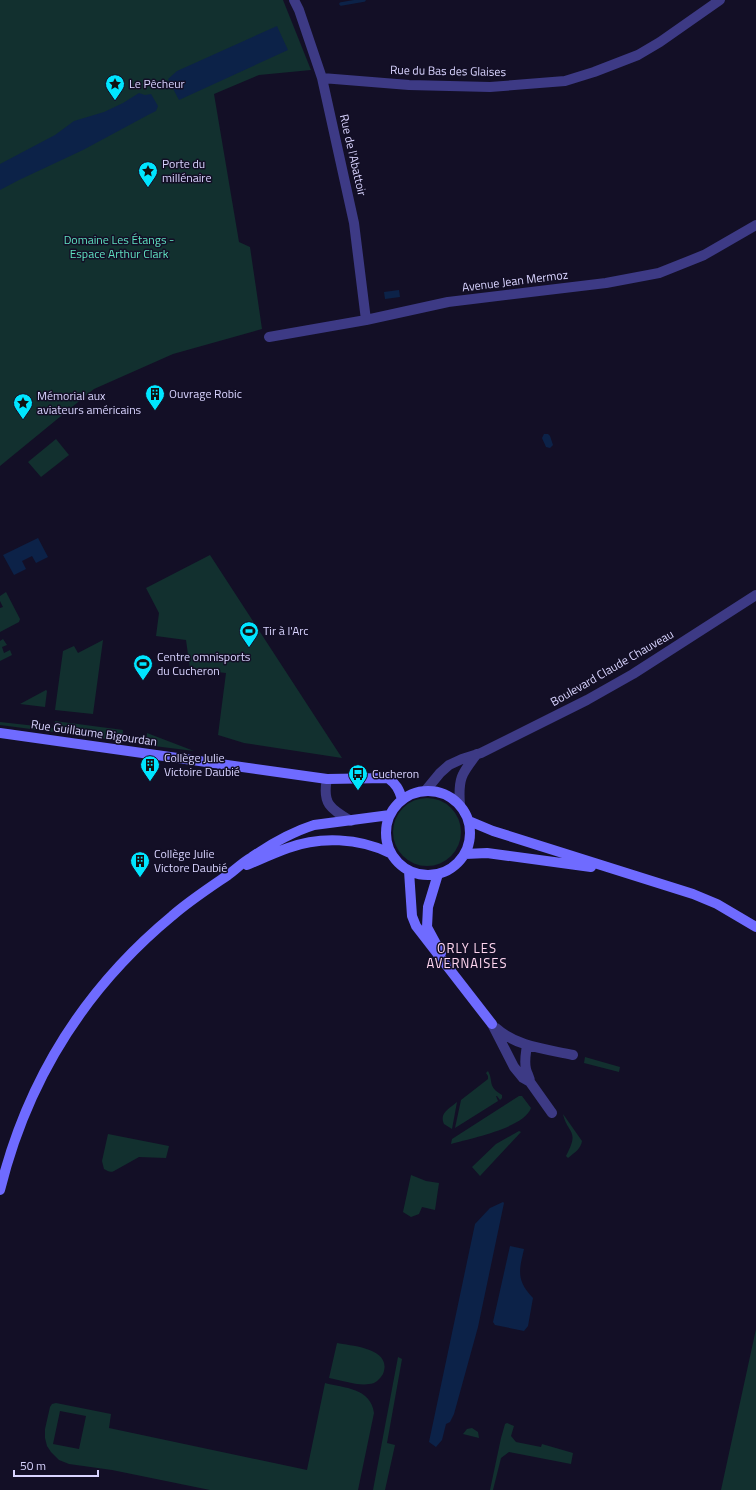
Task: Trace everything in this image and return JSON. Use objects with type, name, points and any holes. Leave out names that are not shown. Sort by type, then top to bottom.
[{"type":"main road","name":"Rue Guillaume Bigourdan","points":[[0,733],[199,762],[327,778],[388,778],[394,782],[399,789],[402,799]]},
{"type":"main road","points":[[426,790],[445,794],[453,798],[460,805],[469,821],[470,838],[465,854],[458,863],[449,870],[438,874],[423,875],[409,871],[397,862],[390,853],[387,843],[386,824],[395,806],[402,799],[409,794],[426,790]]},
{"type":"main road","points":[[0,1190],[14,1142],[28,1105],[46,1069],[84,1006],[122,962],[158,928],[188,903],[236,869],[250,857],[268,846],[305,828],[331,822],[351,821],[390,814]]},
{"type":"main road","points":[[469,821],[493,831],[699,896],[717,904],[756,927]]},
{"type":"main road","points":[[236,869],[288,848],[316,842],[347,841],[362,843],[379,847],[390,853]]},
{"type":"main road","points":[[465,854],[502,854],[617,870]]},
{"type":"main road","points":[[409,871],[412,916],[416,926],[492,1024]]},
{"type":"main road","points":[[438,874],[428,907],[427,927],[453,974]]},
{"type":"street","name":"Rue de l'Abattoir","points":[[294,0],[299,10],[322,78],[354,223],[366,320]]},
{"type":"street","name":"Rue du Bas des Glaises","points":[[322,78],[409,85],[490,87],[565,81],[594,72],[638,55],[660,42],[720,0]]},
{"type":"street","name":"Avenue Jean Mermoz","points":[[269,337],[366,320],[448,302],[606,283],[659,273],[704,255],[756,225]]},
{"type":"street","name":"Boulevard Claude Chauveau","points":[[426,790],[440,773],[449,765],[477,754],[580,703],[633,674],[756,595]]},
{"type":"street","points":[[460,805],[461,778],[464,770],[477,754]]},
{"type":"street","points":[[327,778],[325,790],[330,807],[338,814],[351,821]]},
{"type":"street","points":[[492,1024],[505,1036],[515,1041],[573,1055]]},
{"type":"street","points":[[492,1024],[514,1067],[523,1078],[530,1082],[552,1113]]},
{"type":"street","points":[[527,1045],[525,1064],[527,1072],[530,1076],[530,1082]]},
{"type":"green space","name":"Domaine Les Étangs - Espace Arthur Clark","points":[[0,0],[283,0],[311,70],[259,75],[214,94],[239,242],[250,247],[262,329],[173,354],[94,389],[0,466]]},
{"type":"green space","points":[[56,439],[69,455],[41,477],[28,462]]},
{"type":"green space","points":[[210,555],[342,758],[244,743],[218,735],[226,673],[190,669],[186,640],[156,636],[159,613],[146,588]]},
{"type":"green space","points":[[6,592],[20,619],[19,622],[0,632],[0,608],[3,607],[0,601],[0,596]]},
{"type":"green space","points":[[3,639],[7,645],[2,647],[4,653],[10,650],[12,655],[0,661],[0,641]]},
{"type":"green space","points":[[103,640],[93,714],[55,710],[63,651],[74,646],[78,653]]},
{"type":"green space","points":[[46,690],[45,707],[20,704]]},
{"type":"green space","points":[[55,721],[123,730],[122,741],[0,725],[0,722],[54,728]]},
{"type":"green space","points":[[147,733],[194,751],[146,745]]},
{"type":"green space","points":[[427,798],[440,801],[451,808],[458,819],[461,832],[458,845],[451,856],[440,863],[427,866],[414,863],[403,856],[396,845],[393,832],[396,819],[403,808],[414,801]]},
{"type":"green space","points":[[585,1057],[620,1067],[619,1072],[584,1063]]},
{"type":"green space","points":[[488,1071],[494,1089],[502,1095],[502,1098],[500,1100],[496,1096],[498,1101],[455,1128],[461,1100],[488,1079],[486,1073]]},
{"type":"green space","points":[[519,1096],[522,1096],[531,1108],[526,1115],[518,1121],[508,1127],[451,1144],[452,1139]]},
{"type":"green space","points":[[457,1102],[452,1129],[444,1124],[443,1117],[444,1114]]},
{"type":"green space","points":[[563,1114],[582,1141],[579,1149],[568,1158],[566,1156],[573,1136]]},
{"type":"green space","points":[[519,1131],[521,1132],[480,1176],[472,1167],[496,1144]]},
{"type":"green space","points":[[108,1134],[169,1146],[166,1158],[139,1157],[114,1171],[108,1171],[104,1169],[102,1161]]},
{"type":"green space","points":[[411,1175],[426,1181],[439,1183],[435,1210],[422,1207],[419,1214],[411,1217],[403,1212]]},
{"type":"green space","points":[[756,1329],[756,1490],[721,1490]]},
{"type":"green space","points":[[337,1343],[361,1347],[377,1354],[385,1365],[382,1376],[371,1384],[354,1384],[329,1378]]},
{"type":"green space","points":[[398,1357],[402,1359],[387,1443],[395,1445],[385,1490],[373,1490]]},
{"type":"green space","points":[[325,1383],[356,1390],[368,1398],[374,1413],[358,1490],[210,1490],[112,1470],[69,1464],[59,1460],[51,1452],[47,1446],[45,1429],[50,1407],[52,1404],[56,1403],[111,1414],[109,1428],[307,1470]],"holes":[[[60,1411],[86,1416],[79,1449],[53,1444]]]},
{"type":"green space","points":[[507,1423],[514,1426],[511,1436],[516,1442],[541,1447],[542,1444],[573,1453],[571,1464],[509,1452],[501,1458],[493,1490],[490,1490],[501,1438],[505,1424]]},
{"type":"green space","points":[[472,1428],[478,1432],[479,1438],[463,1434],[467,1429]]},
{"type":"water","points":[[277,26],[288,50],[179,100],[168,79],[177,71]]},
{"type":"water","points":[[139,93],[145,95],[151,94],[158,106],[156,111],[83,150],[0,190],[0,164],[55,135],[74,121],[104,112]]},
{"type":"water","points":[[399,290],[400,297],[385,299],[384,292]]},
{"type":"water","points":[[544,434],[548,434],[550,436],[553,445],[550,448],[546,447],[542,438]]},
{"type":"water","points":[[38,538],[48,557],[36,563],[32,556],[22,561],[26,569],[14,575],[3,555]]},
{"type":"water","points":[[503,1202],[478,1327],[454,1414],[450,1422],[446,1424],[442,1440],[436,1447],[429,1442],[475,1224],[490,1208]]},
{"type":"water","points":[[510,1246],[524,1249],[520,1275],[524,1286],[533,1298],[528,1326],[524,1331],[495,1325],[493,1322]]},
{"type":"waterway","points":[[341,4],[364,0]]},
{"type":"place","name":"Le Pêcheur","points":[[115,101]]},
{"type":"place","name":"Porte du millénaire","points":[[148,188]]},
{"type":"place","name":"Ouvrage Robic","points":[[155,411]]},
{"type":"place","name":"Mémorial aux aviateurs américains","points":[[23,420]]},
{"type":"place","name":"Tir à l'Arc","points":[[249,648]]},
{"type":"place","name":"Centre omnisports du Cucheron","points":[[143,681]]},
{"type":"place","name":"Collège Julie Victoire Daubié","points":[[150,782]]},
{"type":"place","name":"Cucheron","points":[[358,791]]},
{"type":"place","name":"Collège Julie Victore Daubié","points":[[140,878]]},
{"type":"district","name":"ORLY LES AVERNAISES","points":[[467,956]]}]
